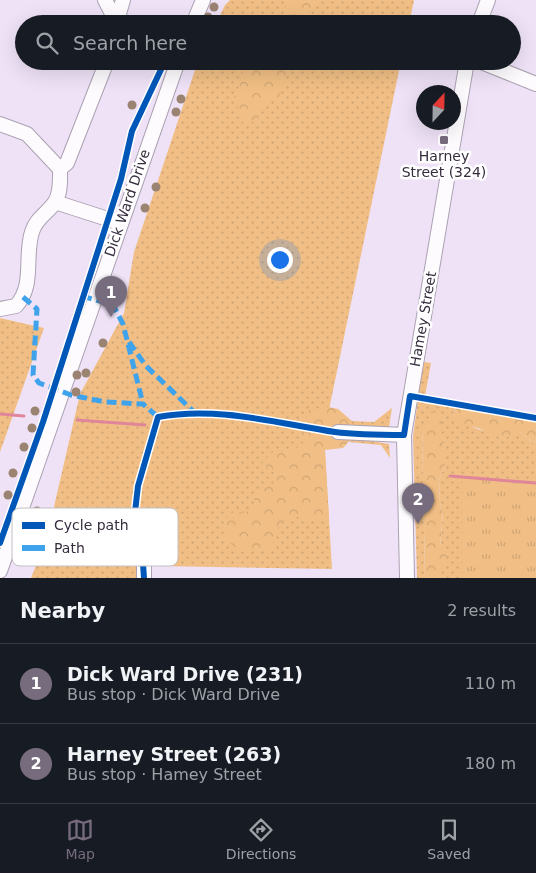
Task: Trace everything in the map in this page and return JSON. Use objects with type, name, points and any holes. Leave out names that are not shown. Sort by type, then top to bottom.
[{"type":"street","points":[[105,0],[113,15]]},
{"type":"street","points":[[119,15],[123,0]]},
{"type":"street","points":[[197,15],[203,0]]},
{"type":"street","points":[[482,15],[488,0]]},
{"type":"street","points":[[60,168],[68,163],[104,70]]},
{"type":"street","name":"Dick Ward Drive","points":[[22,508],[175,70]]},
{"type":"street","name":"Hamey Street","points":[[407,578],[404,436],[465,70]]},
{"type":"street","points":[[501,70],[536,84]]},
{"type":"street","points":[[0,124],[27,134],[60,168],[59,189],[55,202],[40,216],[34,226],[25,292],[16,306],[0,309]]},
{"type":"street","points":[[55,202],[120,223]]},
{"type":"street","points":[[338,432],[404,436]]},
{"type":"street","name":"Dick Ward Drive","points":[[0,571],[12,536]]},
{"type":"green space","points":[[230,0],[414,0],[411,15],[220,15]]},
{"type":"green space","points":[[289,0],[317,0],[311,13],[312,15],[285,15],[285,3]]},
{"type":"green space","points":[[195,70],[399,70],[324,434],[332,569],[159,566],[178,566],[178,508],[54,508],[80,394],[124,313],[134,252]]},
{"type":"green space","points":[[242,70],[287,70],[279,100],[265,100],[256,122],[243,123],[234,97],[243,78]]},
{"type":"green space","points":[[0,318],[44,328],[0,452]]},
{"type":"green space","points":[[424,362],[431,363],[425,396],[418,394]]},
{"type":"green space","points":[[418,399],[457,406],[453,415],[477,429],[484,431],[519,431],[533,443],[536,441],[536,578],[441,578],[440,546],[443,513],[440,503],[439,480],[445,465],[422,427],[425,578],[417,578],[413,436]]},
{"type":"green space","points":[[457,406],[536,421],[536,441],[533,443],[519,431],[503,439],[478,428],[457,425],[453,415]]},
{"type":"green space","points":[[329,407],[338,409],[352,421],[352,438],[343,448],[325,450],[329,520],[311,521],[298,517],[279,524],[271,549],[241,552],[223,537],[226,518],[235,511],[244,513],[254,508],[254,499],[262,486],[273,485],[274,473],[262,463],[273,452],[288,452],[303,445],[302,431],[309,410]]},
{"type":"green space","points":[[437,407],[441,423],[445,465],[439,480],[440,503],[443,513],[440,546],[449,559],[442,569],[441,578],[425,578],[422,427]]},
{"type":"green space","points":[[392,408],[389,427],[385,429],[352,427],[352,421],[374,422]]},
{"type":"green space","points":[[352,438],[389,444],[390,458],[381,445],[349,442]]},
{"type":"green space","points":[[462,478],[536,485],[536,578],[462,578]]},
{"type":"green space","points":[[36,566],[138,566],[137,578],[31,578]]},
{"type":"waterway","points":[[0,414],[24,416]]},
{"type":"waterway","points":[[77,420],[145,425]]},
{"type":"waterway","points":[[450,476],[536,483]]},
{"type":"marked path","points":[[82,296],[113,305],[123,324],[143,404]]},
{"type":"marked path","points":[[23,297],[37,309],[33,375],[39,383],[71,395],[105,402],[143,404],[158,417]]},
{"type":"marked path","points":[[129,342],[146,366],[193,411]]},
{"type":"cycle path","points":[[12,508],[43,422],[121,179],[132,131],[161,70]]},
{"type":"cycle path","points":[[135,508],[138,486],[158,417],[202,413],[269,420],[344,433],[404,435],[410,396],[536,418]]},
{"type":"cycle path","points":[[0,543],[12,509]]},
{"type":"cycle path","points":[[143,566],[144,578]]},
{"type":"place","name":"Harney Street (324)","points":[[444,140]]},
{"type":"place","name":"Dick Ward Drive (231)","points":[[111,317]]},
{"type":"place","name":"Harney Street (263)","points":[[418,524]]}]
